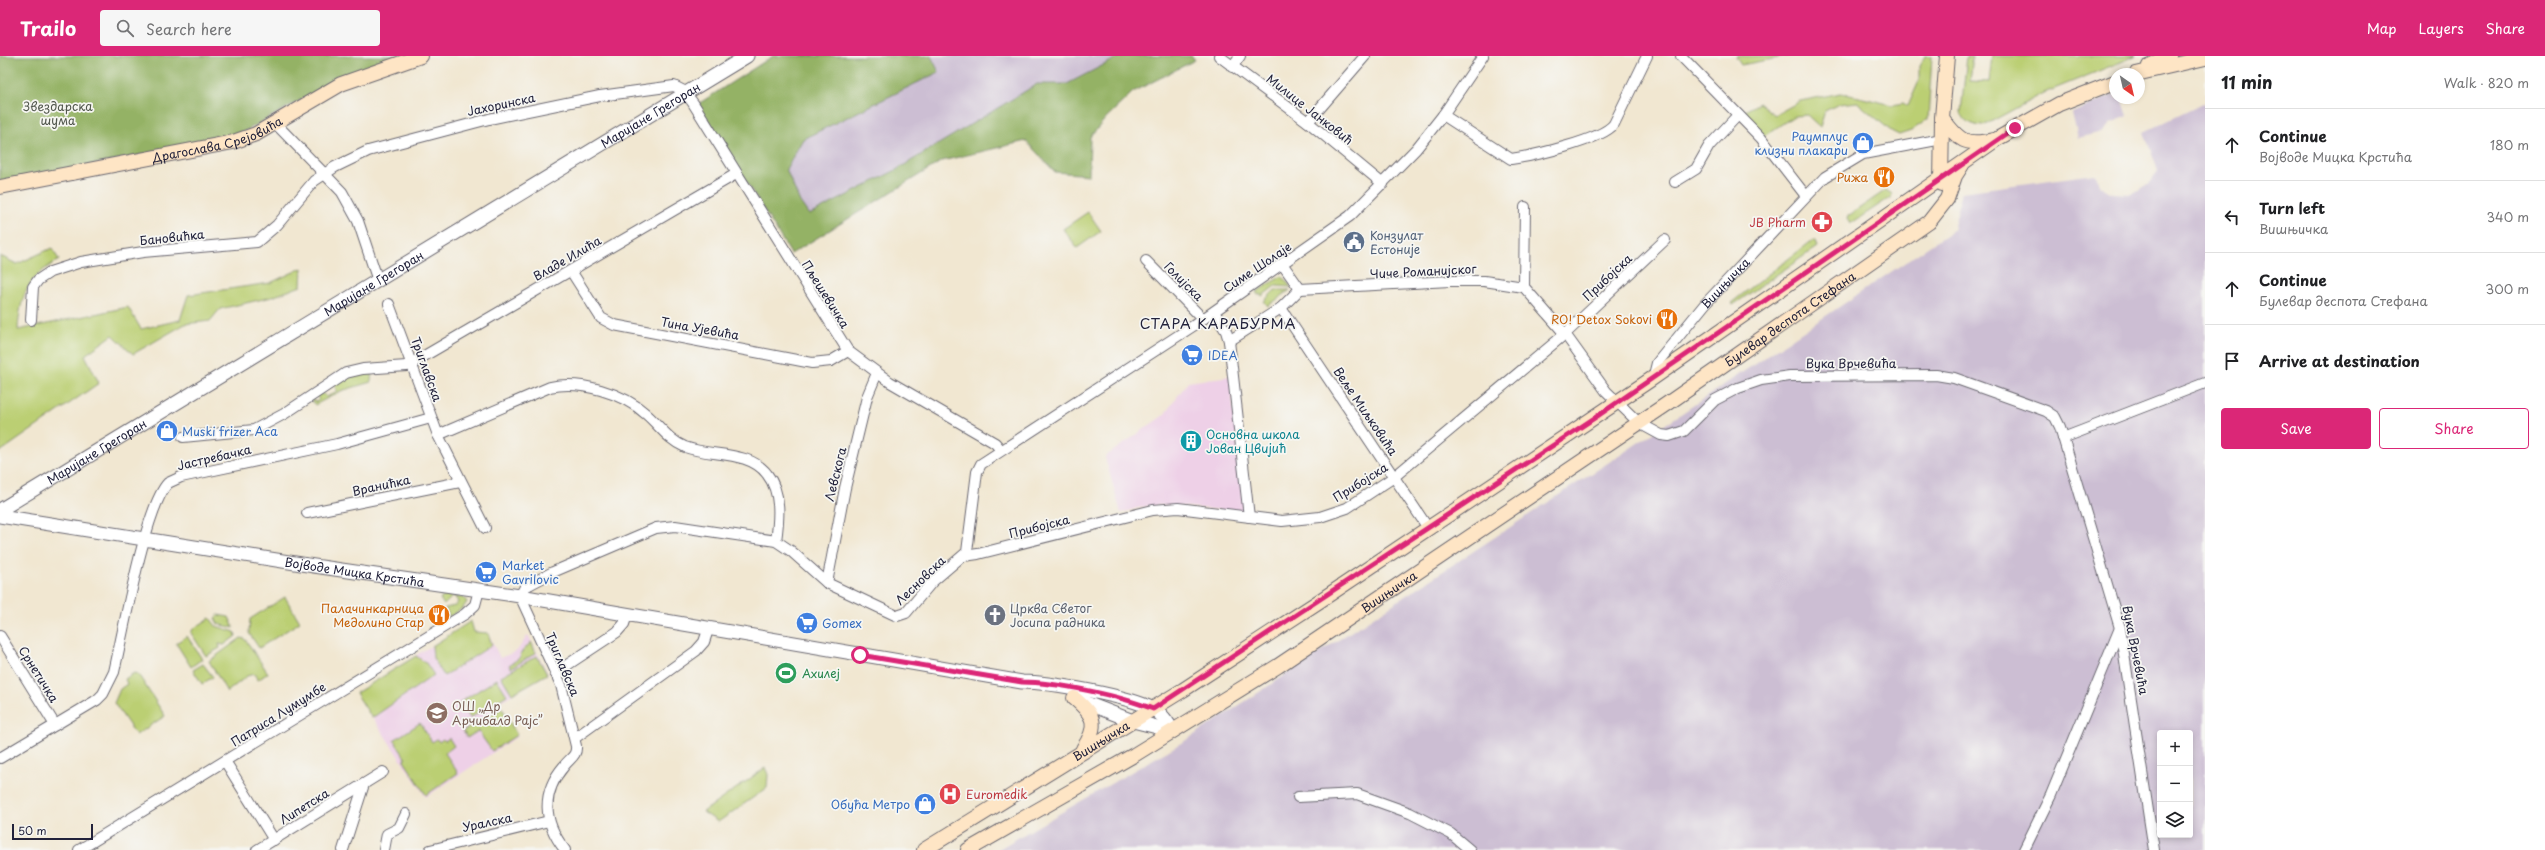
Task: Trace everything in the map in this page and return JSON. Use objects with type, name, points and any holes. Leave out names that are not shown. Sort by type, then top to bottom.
[{"type":"main road","name":"Драгослава Срејовића","points":[[0,187],[222,145],[248,137],[347,82],[421,56]]},
{"type":"main road","points":[[1937,212],[1942,177],[1942,118],[1947,56]]},
{"type":"main road","points":[[2145,69],[2170,56]]},
{"type":"main road","points":[[2145,72],[2205,58]]},
{"type":"main road","name":"Булевар деспота Стефана","points":[[1617,403],[1997,139],[2109,85]]},
{"type":"main road","points":[[1942,118],[1956,136],[1962,140],[1975,143],[1997,139]]},
{"type":"main road","name":"Булевар деспота Стефана","points":[[1639,423],[1910,236],[1937,212],[1947,199],[1957,173],[1966,160]]},
{"type":"main road","name":"Вишњичка","points":[[924,850],[1083,750],[1153,709],[1617,403]]},
{"type":"main road","name":"Вишњичка","points":[[968,850],[1173,731],[1278,666],[1639,423]]},
{"type":"main road","points":[[1074,698],[1086,708],[1093,719],[1094,730],[1083,750]]},
{"type":"street","name":"Маријане Грегоран","points":[[0,510],[687,94],[747,56]]},
{"type":"street","name":"Милице Јанковић","points":[[1219,56],[1308,122],[1383,184]]},
{"type":"street","points":[[1232,67],[1240,56]]},
{"type":"street","points":[[1308,122],[1365,56]]},
{"type":"street","name":"Симе Шолаје","points":[[1001,450],[1054,418],[1214,312],[1283,265],[1350,216],[1416,149],[1443,115],[1483,56]]},
{"type":"street","points":[[1443,115],[1511,159],[1596,137],[1610,129],[1614,124],[1647,56]]},
{"type":"street","points":[[1681,56],[1769,146],[1806,196],[1835,169],[1863,154],[1896,146],[1942,139]]},
{"type":"street","name":"Јахоринска","points":[[325,173],[368,151],[497,118],[600,96],[666,86],[680,88],[687,94]]},
{"type":"street","name":"Пљешевичка","points":[[687,94],[848,351],[877,373],[995,443],[1001,450]]},
{"type":"street","points":[[1675,182],[1696,169],[1710,146],[1738,115]]},
{"type":"street","points":[[275,123],[342,192],[358,221],[378,281]]},
{"type":"street","name":"Бановићка","points":[[31,320],[32,287],[38,280],[50,272],[81,262],[143,252],[256,242],[266,236],[310,186],[325,173]]},
{"type":"street","name":"Владе Илића","points":[[183,437],[254,430],[273,420],[346,373],[355,370],[396,368],[412,364],[736,174]]},
{"type":"street","name":"Вишњичка","points":[[1657,375],[1655,371],[1657,363],[1706,304],[1806,196]]},
{"type":"street","points":[[1525,207],[1524,287],[1565,334],[1617,403]]},
{"type":"street","name":"Прибојска","points":[[964,556],[978,554],[1152,510],[1178,508],[1282,520],[1333,514],[1361,499],[1394,476],[1565,334],[1665,240]]},
{"type":"street","name":"Голијска","points":[[1146,262],[1203,319]]},
{"type":"street","points":[[1229,341],[1281,308],[1300,289],[1283,265]]},
{"type":"street","name":"Тина Ујевића","points":[[571,271],[601,318],[614,325],[812,363],[831,361],[848,351]]},
{"type":"street","name":"Чиче Романијског","points":[[1300,289],[1450,281],[1484,281],[1524,287]]},
{"type":"street","name":"Триглавска","points":[[389,304],[438,436],[460,482],[485,528]]},
{"type":"street","name":"Веље Миљковића","points":[[1281,308],[1428,528]]},
{"type":"street","points":[[1214,312],[1226,331],[1229,341],[1250,517]]},
{"type":"street","name":"Левскога","points":[[827,584],[845,488],[867,397],[877,373]]},
{"type":"street","name":"Вука Врчевића","points":[[1617,403],[1639,423],[1661,435],[1676,434],[1690,426],[1716,400],[1738,388],[1761,380],[1790,376],[1936,375],[1971,382],[2046,411],[2058,422],[2120,628],[2154,850]]},
{"type":"street","points":[[2063,438],[2205,383]]},
{"type":"street","points":[[438,436],[550,388],[568,384],[590,387],[641,410],[667,436],[685,447],[748,460],[758,466],[772,483],[778,500],[779,520],[776,541]]},
{"type":"street","name":"Јастребачка","points":[[55,725],[97,700],[106,689],[114,672],[144,540],[164,487],[173,480],[337,444],[431,418]]},
{"type":"street","name":"Лесновска","points":[[827,584],[897,616],[902,615],[937,578],[964,556],[970,543],[978,469],[1001,450]]},
{"type":"street","name":"Вранићка","points":[[308,513],[460,482]]},
{"type":"street","name":"Војводе Мицка Крстића","points":[[0,516],[144,540],[520,596],[708,630],[1022,682],[1074,698],[1133,721],[1173,731]]},
{"type":"street","points":[[520,596],[525,587],[553,572],[656,528],[675,526],[776,541],[791,550],[827,584]]},
{"type":"street","name":"Патриса Лумумбе","points":[[79,850],[465,614],[476,605],[479,590]]},
{"type":"street","name":"Триглавска","points":[[520,596],[556,673],[565,696],[575,738],[577,751],[557,774],[549,789],[549,821],[552,832],[565,850]]},
{"type":"street","points":[[556,673],[617,632],[624,624],[627,615]]},
{"type":"street","points":[[2024,850],[2051,795],[2120,628]]},
{"type":"street","points":[[575,738],[696,651],[704,642],[708,630]]},
{"type":"street","name":"Срнетичка","points":[[0,636],[55,725]]},
{"type":"street","name":"Војводе Мицка Крстића","points":[[1022,682],[1035,682],[1102,695],[1153,709],[1164,718],[1173,731]]},
{"type":"street","points":[[0,758],[55,725]]},
{"type":"street","points":[[225,761],[274,840]]},
{"type":"street","name":"Липетска","points":[[257,850],[383,772]]},
{"type":"street","points":[[343,850],[364,784]]},
{"type":"street","points":[[1298,797],[1357,794],[1410,813],[1451,834],[1470,850]]},
{"type":"street","points":[[384,850],[387,834],[399,828],[406,814]]},
{"type":"street","name":"Уралска","points":[[430,850],[549,821]]},
{"type":"shaded area","points":[[788,56],[1154,56],[1043,94],[807,229],[738,86]]},
{"type":"shaded area","points":[[2109,97],[2109,104],[2124,104],[2128,116],[2111,123],[2103,132],[2078,138],[2072,113]]},
{"type":"shaded area","points":[[2205,103],[2205,850],[997,850],[1188,739],[1626,451],[1953,230],[1962,192],[2095,174],[2101,186],[2113,193],[2132,194],[2149,183],[2158,171],[2144,132]]},
{"type":"shaded area","points":[[1230,376],[1245,512],[1164,505],[1141,507],[1121,513],[1105,457],[1164,415],[1188,382]]},
{"type":"shaded area","name":"ОШ „Др Арчибалд Рајс”","points":[[471,621],[474,632],[488,633],[500,658],[517,651],[528,635],[548,674],[499,702],[518,736],[426,797],[356,693]]},
{"type":"green space","name":"Звездарска шума","points":[[0,56],[410,56],[299,101],[247,130],[226,138],[0,183]]},
{"type":"green space","points":[[773,56],[931,56],[939,72],[803,139],[786,169],[800,202],[809,215],[896,170],[1037,84],[1067,84],[1121,56],[1192,56],[1195,60],[1133,92],[1106,118],[1090,137],[1089,175],[1055,172],[1026,141],[942,161],[791,254],[698,104]]},
{"type":"green space","points":[[1789,56],[1741,65],[1736,57]]},
{"type":"green space","points":[[1925,56],[1932,56],[1928,119],[1911,131],[1899,135],[1891,131],[1857,102],[1839,104],[1825,111],[1820,127],[1807,115],[1794,116],[1761,138],[1738,115],[1759,103],[1775,115],[1800,101],[1841,93],[1893,105],[1903,103],[1908,106],[1919,81],[1919,66]]},
{"type":"green space","points":[[1967,56],[1973,56],[1970,81],[1989,82],[1992,56],[2136,56],[2044,93],[1983,126],[1969,123],[1964,119],[1961,112]]},
{"type":"green space","points":[[1886,190],[1892,194],[1891,197],[1850,224],[1847,219],[1848,216]]},
{"type":"green space","points":[[1088,212],[1101,231],[1077,248],[1063,229]]},
{"type":"green space","points":[[1813,240],[1815,241],[1817,247],[1733,305],[1731,303]]},
{"type":"green space","points":[[52,248],[59,260],[48,266],[40,273],[28,288],[21,307],[18,330],[128,307],[141,329],[180,320],[188,295],[270,283],[302,268],[301,286],[272,297],[220,309],[210,321],[185,324],[133,354],[113,335],[85,355],[99,383],[0,452],[0,256],[17,264]]},
{"type":"green space","points":[[1282,276],[1291,287],[1275,286],[1262,296],[1260,294],[1258,295],[1256,292]]},
{"type":"green space","points":[[1275,290],[1290,290],[1268,306],[1264,301]]},
{"type":"green space","points":[[372,371],[371,382],[341,391],[315,405],[311,400],[313,399],[316,402],[319,399],[316,396],[322,393],[327,397],[337,391],[334,384],[344,378]]},
{"type":"green space","points":[[446,595],[464,598],[467,602],[463,608],[447,618],[449,615],[445,608],[455,606],[458,602],[455,597],[452,597],[444,605],[440,599]]},
{"type":"green space","points":[[285,597],[300,622],[259,648],[249,633],[250,619]]},
{"type":"green space","points":[[218,615],[229,617],[234,628],[218,624],[215,618]]},
{"type":"green space","points":[[210,618],[216,626],[235,632],[236,636],[224,645],[219,644],[220,648],[206,656],[191,633],[193,629]]},
{"type":"green space","points":[[471,621],[474,632],[488,633],[492,645],[444,676],[433,658],[432,646]]},
{"type":"green space","points":[[187,636],[202,659],[191,667],[176,643]]},
{"type":"green space","points":[[241,638],[245,639],[268,673],[258,680],[254,674],[247,676],[227,692],[209,661]]},
{"type":"green space","points":[[531,642],[536,653],[511,668],[509,665],[521,657],[520,654]]},
{"type":"green space","points":[[416,656],[426,663],[434,675],[372,718],[356,693]]},
{"type":"green space","points":[[537,656],[547,674],[512,694],[501,676]]},
{"type":"green space","points":[[203,664],[213,677],[202,684],[193,670]]},
{"type":"green space","points":[[134,673],[138,674],[165,716],[136,735],[114,703],[120,689],[127,684],[125,679]]},
{"type":"green space","points":[[497,679],[507,695],[470,718],[460,702]]},
{"type":"green space","points":[[502,708],[517,735],[492,751],[478,731],[467,738],[463,731]]},
{"type":"green space","points":[[420,723],[432,742],[437,739],[439,742],[443,739],[445,741],[449,738],[454,746],[445,753],[458,773],[426,795],[404,761],[406,759],[394,740]]},
{"type":"green space","points":[[765,768],[768,774],[767,788],[718,822],[703,812]]},
{"type":"place","name":"Раумплус клизни плакари","points":[[1863,143]]},
{"type":"place","name":"Рижа","points":[[1884,177]]},
{"type":"place","name":"JB Pharm","points":[[1822,222]]},
{"type":"place","name":"Конзулат Естоније","points":[[1354,242]]},
{"type":"place","name":"RO! Detox Sokovi","points":[[1667,319]]},
{"type":"place","name":"IDEA","points":[[1192,355]]},
{"type":"place","name":"Muski frizer Aca","points":[[167,431]]},
{"type":"place","name":"Основна школа Јован Цвијић","points":[[1191,441]]},
{"type":"place","name":"Market Gavrilovic","points":[[486,572]]},
{"type":"place","name":"Палачинкарница Медолино Стар","points":[[439,615]]},
{"type":"place","name":"Црква Светог Јосипа радника","points":[[995,615]]},
{"type":"place","name":"Gomex","points":[[807,623]]},
{"type":"place","name":"Ахилеј","points":[[786,673]]},
{"type":"place","name":"ОШ „Др Арчибалд Рајс”","points":[[437,713]]},
{"type":"place","name":"Euromedik","points":[[950,794]]},
{"type":"place","name":"Обућа Метро","points":[[925,804]]},
{"type":"district","name":"СТАРА КАРАБУРМА","points":[[1218,323]]},
{"type":"route","points":[[860,655],[1022,682],[1035,682],[1109,696],[1153,709],[1318,602],[1599,415],[2015,128]]}]
